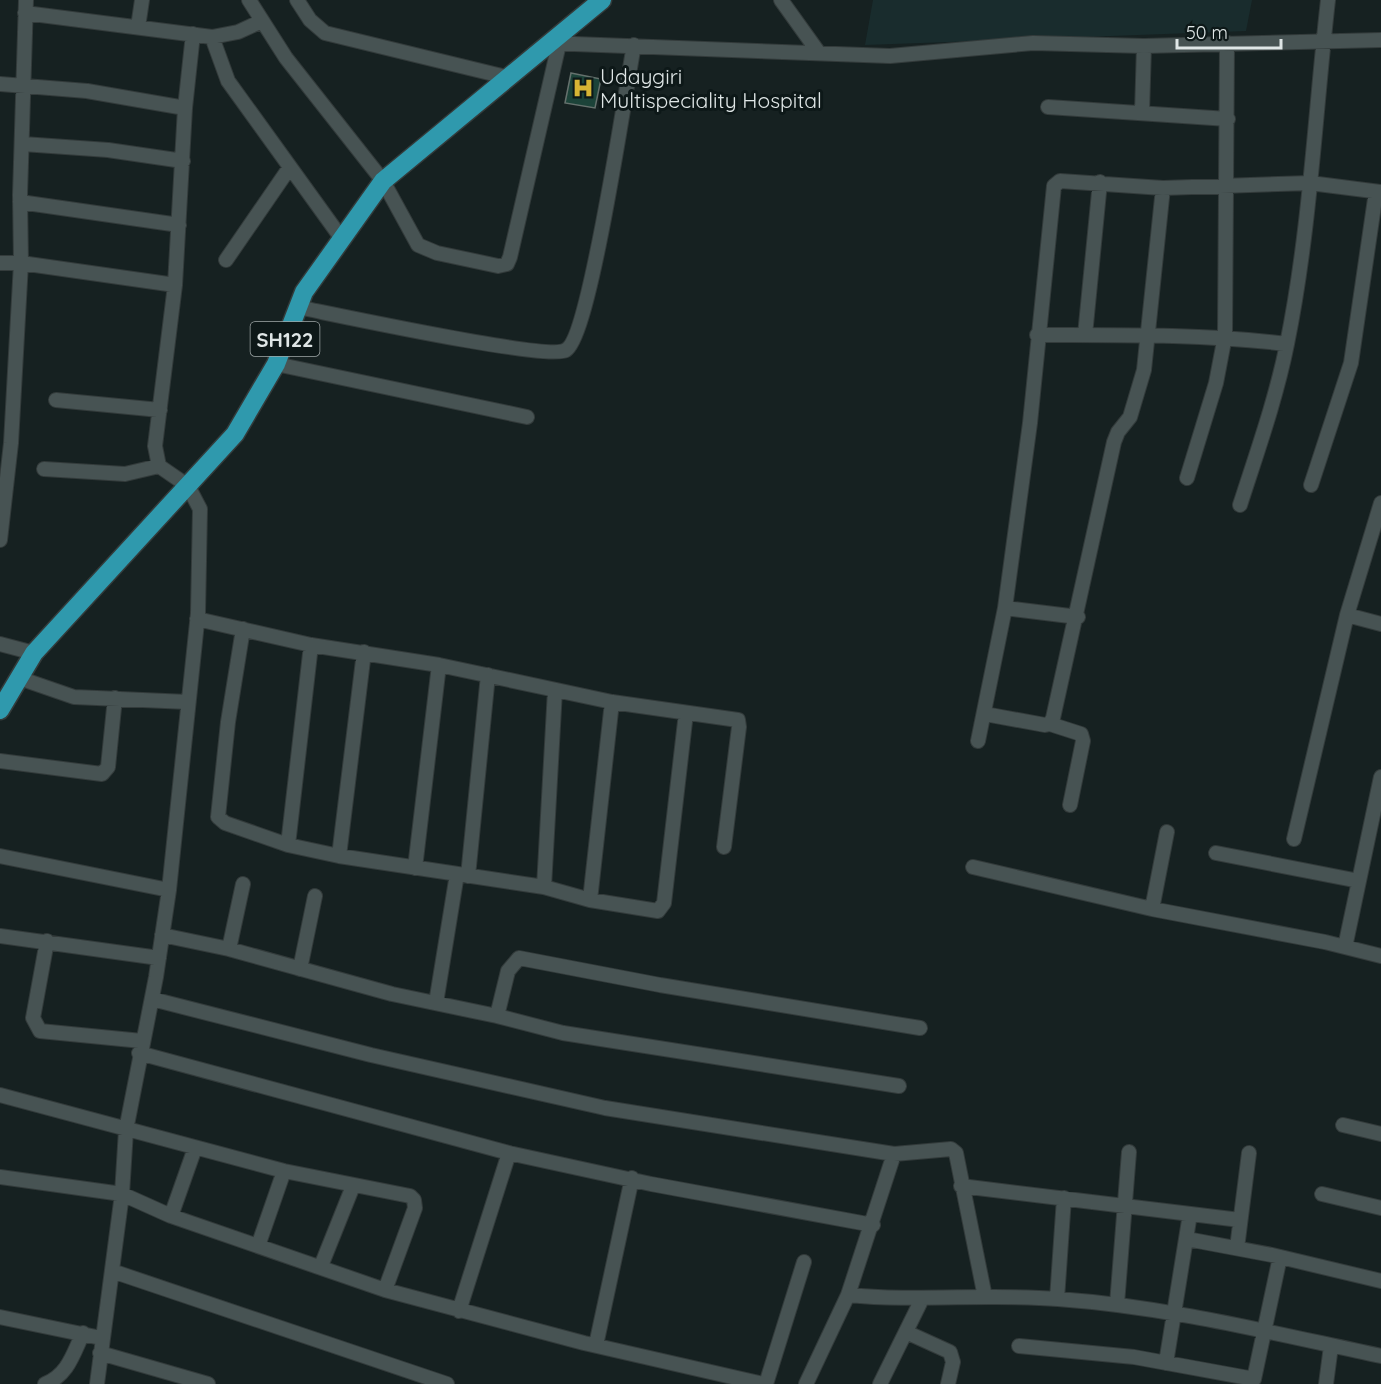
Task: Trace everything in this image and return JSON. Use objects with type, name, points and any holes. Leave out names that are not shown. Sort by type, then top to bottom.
[{"type":"main road","name":"SH122","points":[[0,710],[34,653],[235,434],[276,364],[304,292],[382,181],[506,77],[554,44],[602,0]]},
{"type":"street","points":[[138,27],[142,0]]},
{"type":"street","points":[[249,0],[286,58],[382,181],[418,245],[427,250],[498,266],[507,264],[554,44],[634,45],[890,56],[1033,43],[1144,46],[1381,40]]},
{"type":"street","points":[[297,0],[310,20],[325,33],[506,77]]},
{"type":"street","points":[[781,0],[819,53]]},
{"type":"street","points":[[1240,506],[1287,344],[1310,183],[1328,0]]},
{"type":"street","points":[[0,540],[7,388],[21,262],[20,202],[26,7],[138,27],[212,37],[238,32],[262,21]]},
{"type":"street","points":[[97,1384],[101,1338],[123,1194],[126,1130],[152,999],[168,890],[197,619],[201,517],[198,501],[188,486],[159,466],[155,446],[175,285],[185,108],[193,34]]},
{"type":"street","points":[[212,37],[228,81],[342,239]]},
{"type":"street","points":[[1187,478],[1216,383],[1225,336],[1227,43]]},
{"type":"street","points":[[297,308],[505,347],[556,354],[567,350],[574,342],[582,320],[594,268],[634,45]]},
{"type":"street","points":[[1142,113],[1144,46]]},
{"type":"street","points":[[0,84],[87,91],[185,108]]},
{"type":"street","points":[[1048,107],[1228,119]]},
{"type":"street","points":[[22,144],[108,150],[183,161]]},
{"type":"street","points":[[226,260],[290,167]]},
{"type":"street","points":[[978,741],[1005,608],[1030,423],[1037,335],[1054,186],[1060,182],[1100,182],[1163,188],[1226,188],[1310,183],[1378,192],[1351,363],[1311,485]]},
{"type":"street","points":[[1085,335],[1100,182]]},
{"type":"street","points":[[1050,724],[1077,617],[1114,442],[1118,432],[1130,417],[1144,370],[1163,188]]},
{"type":"street","points":[[20,202],[179,225]]},
{"type":"street","points":[[0,263],[21,262],[175,285]]},
{"type":"street","points":[[1037,335],[1149,333],[1225,336],[1287,344]]},
{"type":"street","points":[[276,364],[527,417]]},
{"type":"street","points":[[56,400],[160,410]]},
{"type":"street","points":[[44,469],[125,474],[159,466]]},
{"type":"street","points":[[1293,839],[1347,615],[1381,503]]},
{"type":"street","points":[[1005,608],[1077,617]]},
{"type":"street","points":[[1347,615],[1381,624]]},
{"type":"street","points":[[197,619],[310,645],[440,665],[612,702],[734,719],[739,723],[724,846]]},
{"type":"street","points":[[243,629],[228,722],[218,817],[225,823],[288,844],[339,856],[544,887],[590,900],[653,912],[661,909],[664,903],[686,713]]},
{"type":"street","points":[[0,644],[34,653]]},
{"type":"street","points":[[288,844],[310,645]]},
{"type":"street","points":[[339,856],[364,652]]},
{"type":"street","points":[[415,868],[440,665]]},
{"type":"street","points":[[436,1003],[463,875],[488,675]]},
{"type":"street","points":[[19,678],[74,697],[188,702]]},
{"type":"street","points":[[544,887],[555,690]]},
{"type":"street","points":[[0,762],[102,774],[108,767],[115,698]]},
{"type":"street","points":[[590,900],[612,702]]},
{"type":"street","points":[[984,714],[1050,724],[1081,734],[1083,741],[1070,805]]},
{"type":"street","points":[[1345,946],[1381,777]]},
{"type":"street","points":[[1152,909],[1167,832]]},
{"type":"street","points":[[1216,853],[1359,881]]},
{"type":"street","points":[[0,856],[168,890]]},
{"type":"street","points":[[973,867],[1152,909],[1345,946],[1381,956]]},
{"type":"street","points":[[229,949],[243,884]]},
{"type":"street","points":[[300,969],[315,896]]},
{"type":"street","points":[[162,935],[229,949],[300,969],[563,1033],[899,1086]]},
{"type":"street","points":[[0,936],[159,958]]},
{"type":"street","points":[[47,941],[33,1018],[36,1028],[40,1031],[141,1047],[509,1153],[873,1225]]},
{"type":"street","points":[[497,1016],[508,970],[519,958],[660,985],[920,1028]]},
{"type":"street","points":[[152,999],[371,1055],[605,1108],[905,1153],[951,1149],[956,1153],[985,1297]]},
{"type":"street","points":[[0,1095],[284,1171],[410,1196],[414,1200],[415,1208],[385,1290]]},
{"type":"street","points":[[1343,1125],[1381,1134]]},
{"type":"street","points":[[171,1216],[195,1148]]},
{"type":"street","points":[[1117,1304],[1129,1152]]},
{"type":"street","points":[[459,1311],[509,1153]]},
{"type":"street","points":[[806,1384],[848,1295],[873,1225],[905,1153]]},
{"type":"street","points":[[1237,1248],[1249,1153]]},
{"type":"street","points":[[258,1246],[284,1171]]},
{"type":"street","points":[[0,1177],[123,1194],[171,1216],[385,1290],[712,1378],[764,1384],[804,1262]]},
{"type":"street","points":[[596,1346],[633,1178]]},
{"type":"street","points":[[321,1266],[353,1186]]},
{"type":"street","points":[[961,1186],[1125,1204],[1240,1220]]},
{"type":"street","points":[[1322,1194],[1381,1208]]},
{"type":"street","points":[[1057,1299],[1064,1198]]},
{"type":"street","points":[[1166,1363],[1190,1214]]},
{"type":"street","points":[[1187,1239],[1280,1257],[1381,1281]]},
{"type":"street","points":[[1019,1346],[1134,1357],[1254,1379],[1280,1257]]},
{"type":"street","points":[[112,1271],[404,1377],[447,1384]]},
{"type":"street","points":[[848,1295],[922,1299],[944,1297],[1057,1299],[1117,1304],[1266,1329],[1381,1356]]},
{"type":"street","points":[[880,1384],[922,1299]]},
{"type":"street","points":[[0,1317],[101,1338]]},
{"type":"street","points":[[906,1332],[950,1352],[953,1362],[948,1384]]},
{"type":"street","points":[[45,1384],[61,1376],[83,1333]]},
{"type":"street","points":[[1326,1384],[1331,1346]]},
{"type":"street","points":[[100,1353],[178,1380],[208,1384]]},
{"type":"shaded area","points":[[873,0],[1252,0],[1246,31],[865,45]]},
{"type":"building","points":[[571,73],[601,79],[595,108],[565,103]]},
{"type":"place","name":"Udaygiri Multispeciality Hospital","points":[[583,88]]}]
